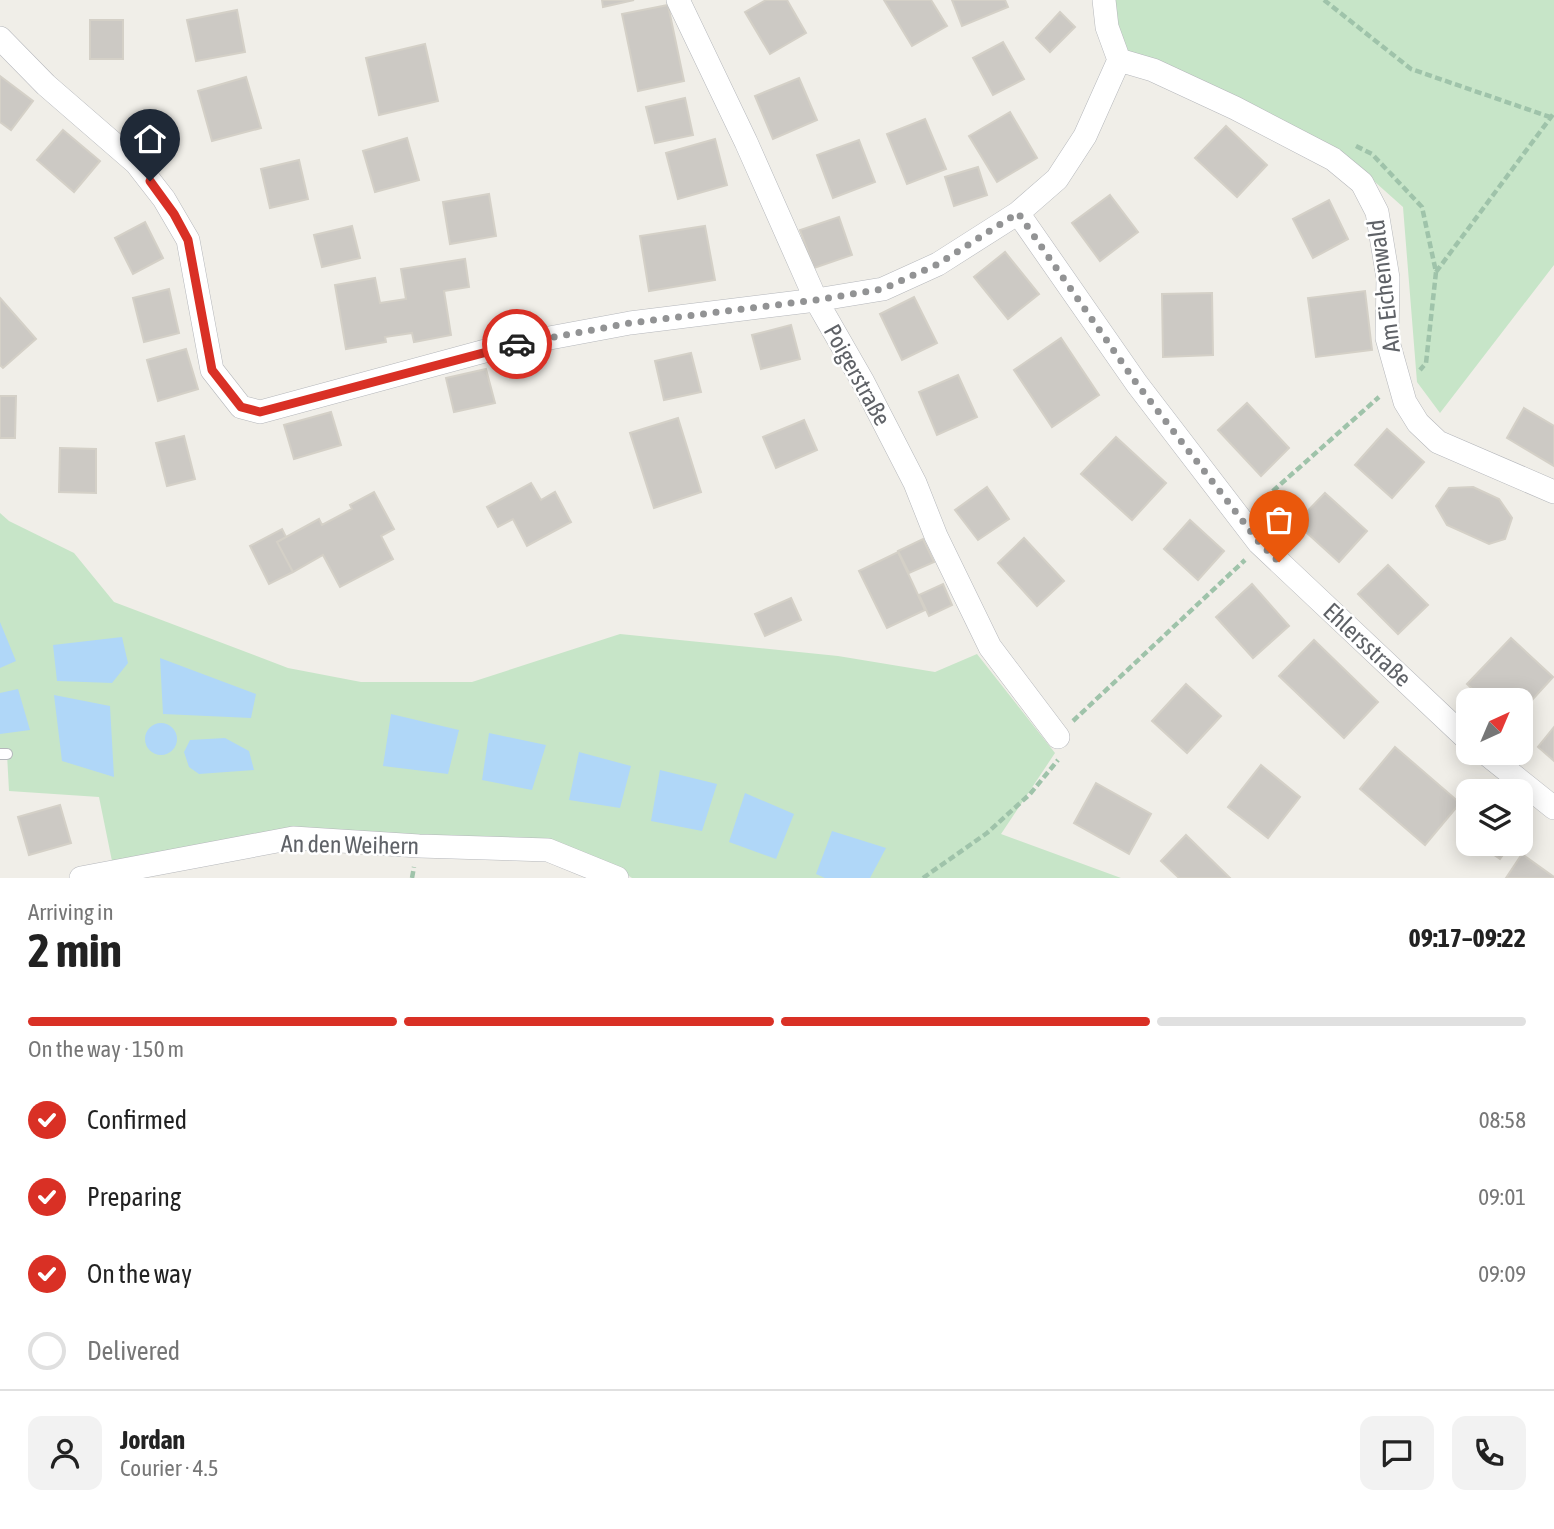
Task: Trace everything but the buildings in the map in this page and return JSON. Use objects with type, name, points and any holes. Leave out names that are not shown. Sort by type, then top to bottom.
[{"type":"street","name":"Poigerstraße","points":[[678,0],[746,142],[816,300],[863,382],[915,483],[936,536],[990,647],[1060,745]]},
{"type":"street","points":[[0,38],[46,85],[136,163],[177,219],[188,240],[212,370],[241,407],[260,412],[496,348],[630,323],[883,289],[938,264],[1018,213],[1057,179],[1085,136],[1119,60],[1107,27],[1104,0]]},
{"type":"street","name":"Am Eichenwald","points":[[1119,60],[1153,70],[1259,121],[1333,159],[1362,183],[1377,212],[1388,278],[1387,338],[1405,402],[1418,423],[1438,442],[1554,492]]},
{"type":"street","name":"Ehlersstraße","points":[[1018,213],[1137,384],[1259,542],[1456,729]]},
{"type":"street","points":[[1500,765],[1554,808]]},
{"type":"street","name":"An den Weihern","points":[[81,878],[293,838],[548,850],[617,878]]},
{"type":"path","points":[[1324,0],[1411,69],[1552,115],[1436,272]]},
{"type":"path","points":[[1239,517],[1262,502],[1398,381]]},
{"type":"path","points":[[923,878],[987,833],[1030,793],[1060,745],[1241,565],[1259,542]]},
{"type":"green space","points":[[1101,0],[1554,0],[1554,265],[1440,413],[1417,382],[1403,207],[1338,149],[1124,50]]},
{"type":"green space","points":[[0,513],[9,521],[74,553],[114,602],[288,668],[361,682],[472,682],[620,634],[838,656],[935,672],[977,654],[1055,753],[1001,834],[1121,878],[632,878],[620,870],[549,845],[293,838],[114,871],[99,797],[9,791],[7,754],[0,754]]},
{"type":"water","points":[[0,622],[16,661],[0,668]]},
{"type":"water","points":[[122,637],[128,663],[112,683],[57,681],[53,645]]},
{"type":"water","points":[[160,658],[256,694],[251,718],[163,714]]},
{"type":"water","points":[[18,689],[30,730],[0,734],[0,693]]},
{"type":"water","points":[[54,695],[110,706],[114,777],[62,761]]},
{"type":"water","points":[[391,714],[459,730],[448,774],[383,766]]},
{"type":"water","points":[[161,723],[172,728],[177,739],[172,750],[161,755],[150,750],[145,739],[150,728]]},
{"type":"water","points":[[489,733],[546,745],[532,790],[482,780]]},
{"type":"water","points":[[225,738],[249,751],[254,770],[199,774],[189,767],[184,752],[190,740]]},
{"type":"water","points":[[579,752],[631,766],[620,808],[569,800]]},
{"type":"water","points":[[660,770],[717,784],[702,831],[651,821]]},
{"type":"water","points":[[745,793],[794,814],[776,859],[729,842]]},
{"type":"water","points":[[832,831],[886,848],[870,878],[825,878],[816,874]]},
{"type":"way so far","points":[[517,344],[630,323],[883,289],[938,264],[1018,213],[1137,384],[1259,542],[1279,562]]},
{"type":"route","points":[[150,181],[174,214],[188,240],[212,370],[241,407],[260,412],[517,344]]}]
